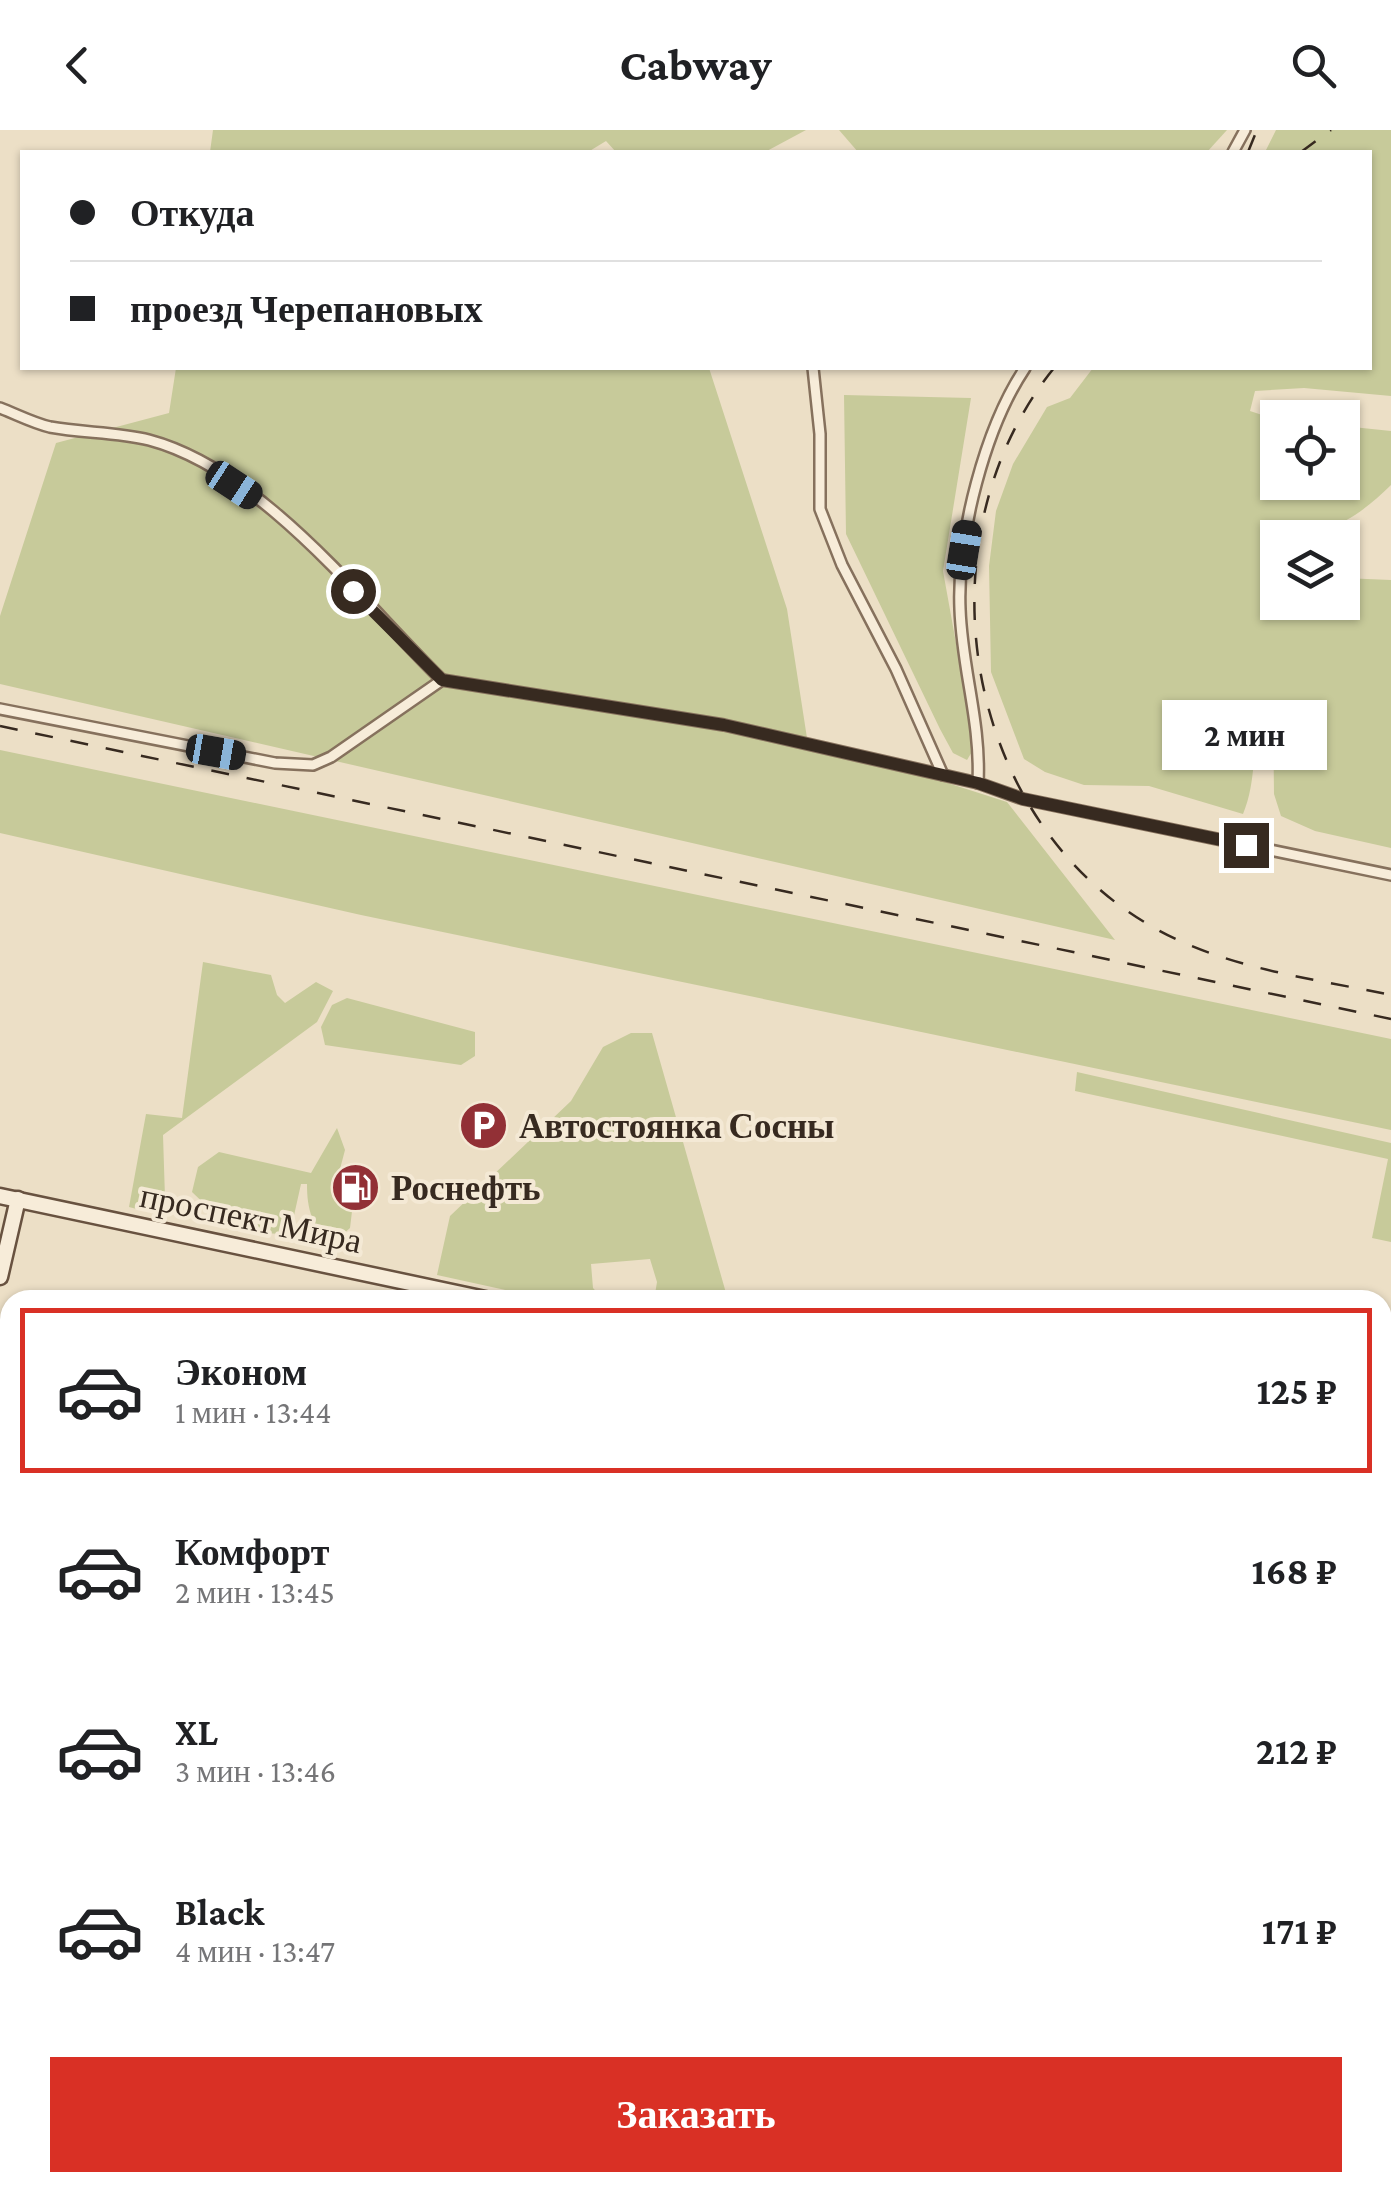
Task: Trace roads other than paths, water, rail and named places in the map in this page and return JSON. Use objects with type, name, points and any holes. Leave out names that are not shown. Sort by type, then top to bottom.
[{"type":"main road","name":"проспект Мира","points":[[0,1196],[443,1290]]},
{"type":"main road","points":[[0,1277],[18,1199]]},
{"type":"street","points":[[813,370],[820,434],[820,509],[842,565],[896,669],[943,775]]},
{"type":"street","points":[[978,783],[980,741],[960,610],[964,550],[973,500],[1007,396],[1025,370]]},
{"type":"street","points":[[0,408],[47,426],[150,440],[201,463],[268,506],[442,680],[724,725],[978,783],[1023,799],[1391,875]]},
{"type":"street","points":[[0,709],[275,763],[312,765],[442,680]]},
{"type":"railway","points":[[1249,150],[1257,130]]},
{"type":"railway","points":[[1304,150],[1331,130]]},
{"type":"railway","points":[[1053,370],[1011,436],[985,511],[975,589],[980,669],[1001,745],[1036,816],[1086,877],[1151,926],[1237,962],[1391,995]]},
{"type":"railway","points":[[0,726],[1391,1019]]},
{"type":"place","name":"Автостоянка Сосны","points":[[484,1126]]},
{"type":"place","name":"Роснефть","points":[[356,1188]]}]
